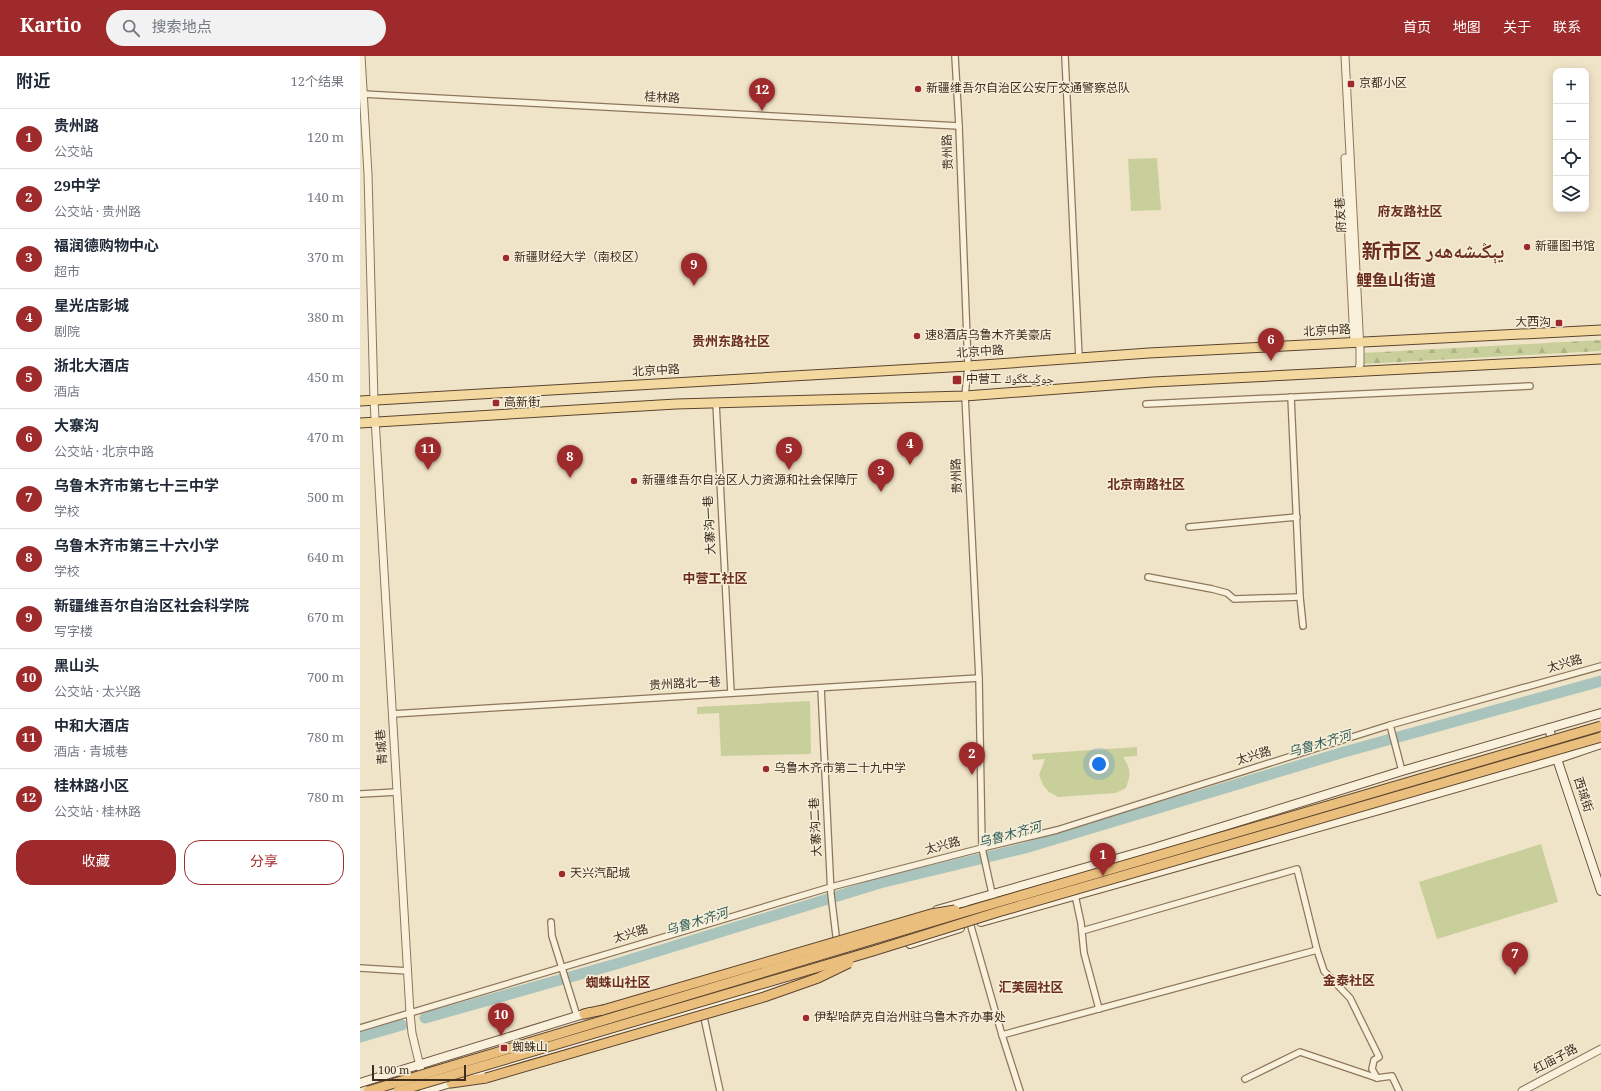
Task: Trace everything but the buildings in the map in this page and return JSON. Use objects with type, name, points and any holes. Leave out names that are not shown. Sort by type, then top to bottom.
[{"type":"highway","points":[[368,1091],[968,911],[1601,726]]},
{"type":"highway","points":[[398,1091],[873,951],[998,912],[1601,737]]},
{"type":"highway","points":[[580,1015],[603,1010],[931,914],[957,910],[968,911]]},
{"type":"highway","points":[[451,1083],[486,1078],[764,996],[818,978],[873,951]]},
{"type":"main road","name":"北京中路","points":[[360,401],[1357,342],[1601,330]]},
{"type":"main road","points":[[360,423],[716,403],[964,396],[1153,382],[1601,359]]},
{"type":"main road","points":[[360,1083],[580,1015],[964,902],[1154,848],[1402,770],[1601,713]]},
{"type":"main road","name":"西珹街","points":[[1549,728],[1557,759],[1601,891]]},
{"type":"main road","points":[[425,1091],[756,993],[842,964],[938,936],[971,924],[1557,759],[1601,744]]},
{"type":"street","name":"青城巷","points":[[361,56],[368,184],[374,401],[410,1013],[412,1033],[425,1091]]},
{"type":"street","name":"贵州路","points":[[955,56],[968,366],[964,396],[980,678],[982,850],[998,917]]},
{"type":"street","points":[[1065,56],[1079,358]]},
{"type":"street","name":"府友巷","points":[[1340,56],[1357,342],[1360,364],[1358,372]]},
{"type":"street","name":"府友巷","points":[[1345,56],[1357,342]]},
{"type":"street","name":"桂林路","points":[[363,94],[959,126]]},
{"type":"street","points":[[360,184],[368,184]]},
{"type":"street","points":[[1146,404],[1530,386]]},
{"type":"street","points":[[1291,397],[1300,597],[1303,626]]},
{"type":"street","name":"大寨沟一巷","points":[[716,403],[731,693]]},
{"type":"street","points":[[1189,527],[1297,517]]},
{"type":"street","points":[[1148,577],[1212,589],[1227,593],[1234,599],[1300,597]]},
{"type":"street","name":"太兴路","points":[[360,1028],[563,970],[831,887],[1057,830],[1391,727],[1601,666]]},
{"type":"street","name":"贵州路北一巷","points":[[392,714],[980,678]]},
{"type":"street","name":"大寨沟二巷","points":[[821,688],[831,894],[836,940],[842,964]]},
{"type":"street","points":[[1391,727],[1402,770]]},
{"type":"street","points":[[360,794],[398,792]]},
{"type":"street","points":[[1082,932],[1297,869],[1317,950],[1324,971],[1350,998],[1379,1057],[1374,1060],[1372,1069],[1377,1078]]},
{"type":"street","points":[[1075,895],[1082,932],[1084,953],[1099,1010]]},
{"type":"street","points":[[964,902],[1002,1035],[1020,1091]]},
{"type":"street","points":[[551,922],[552,936],[567,982],[580,1015]]},
{"type":"street","points":[[1002,1035],[1317,950]]},
{"type":"street","points":[[360,968],[408,971]]},
{"type":"street","points":[[702,1009],[720,1091]]},
{"type":"street","name":"红庙子路","points":[[1522,1091],[1601,1049]]},
{"type":"street","points":[[1245,1079],[1300,1052],[1377,1078],[1392,1076],[1399,1091]]},
{"type":"green space","points":[[1157,158],[1161,210],[1131,211],[1128,159]]},
{"type":"green space","points":[[1601,340],[1601,351],[1363,364],[1363,353]]},
{"type":"green space","points":[[810,701],[811,754],[721,756],[719,713],[697,714],[697,707]]},
{"type":"green space","points":[[1137,747],[1137,756],[1123,757],[1128,765],[1129,772],[1129,779],[1126,788],[1116,793],[1058,797],[1049,792],[1043,785],[1039,775],[1045,759],[1033,760],[1032,754]]},
{"type":"green space","points":[[1541,844],[1558,902],[1437,939],[1419,882]]},
{"type":"waterway","name":"乌鲁木齐河","points":[[425,1018],[616,964],[880,883],[1025,848],[1344,752],[1601,681]]},
{"type":"waterway","name":"乌鲁木齐河","points":[[360,1037],[402,1025]]},
{"type":"place","name":"京都小区","points":[[1351,84]]},
{"type":"place","name":"新疆维吾尔自治区公安厅交通警察总队","points":[[918,89]]},
{"type":"place","name":"桂林路小区","points":[[762,111]]},
{"type":"place","name":"新疆图书馆","points":[[1527,247]]},
{"type":"place","name":"新疆财经大学（南校区）","points":[[506,258]]},
{"type":"place","name":"新疆维吾尔自治区社会科学院","points":[[694,286]]},
{"type":"place","name":"大西沟","points":[[1559,323]]},
{"type":"place","name":"速8酒店乌鲁木齐美豪店","points":[[917,336]]},
{"type":"place","name":"大寨沟","points":[[1271,361]]},
{"type":"place","name":"中营工 جوڭيىڭگوڭ","points":[[957,380]]},
{"type":"place","name":"高新街","points":[[496,403]]},
{"type":"place","name":"星光店影城","points":[[910,465]]},
{"type":"place","name":"中和大酒店","points":[[428,470]]},
{"type":"place","name":"浙北大酒店","points":[[789,470]]},
{"type":"place","name":"乌鲁木齐市第三十六小学","points":[[570,478]]},
{"type":"place","name":"新疆维吾尔自治区人力资源和社会保障厅","points":[[634,481]]},
{"type":"place","name":"福润德购物中心","points":[[881,492]]},
{"type":"place","name":"乌鲁木齐市第二十九中学","points":[[766,769]]},
{"type":"place","name":"29中学","points":[[972,775]]},
{"type":"place","name":"天兴汽配城","points":[[562,874]]},
{"type":"place","name":"贵州路","points":[[1103,876]]},
{"type":"place","name":"乌鲁木齐市第七十三中学","points":[[1515,975]]},
{"type":"place","name":"伊犁哈萨克自治州驻乌鲁木齐办事处","points":[[806,1018]]},
{"type":"place","name":"黑山头","points":[[501,1036]]},
{"type":"place","name":"蜘蛛山","points":[[504,1048]]},
{"type":"district","name":"府友路社区","points":[[1410,213]]},
{"type":"district","name":"新市区 يېڭىشەھەر","points":[[1433,254]]},
{"type":"district","name":"鲤鱼山街道","points":[[1396,282]]},
{"type":"district","name":"贵州东路社区","points":[[731,343]]},
{"type":"district","name":"北京南路社区","points":[[1146,486]]},
{"type":"district","name":"中营工社区","points":[[715,580]]},
{"type":"district","name":"金泰社区","points":[[1349,982]]},
{"type":"district","name":"蜘蛛山社区","points":[[618,984]]},
{"type":"district","name":"汇芙园社区","points":[[1031,989]]}]
